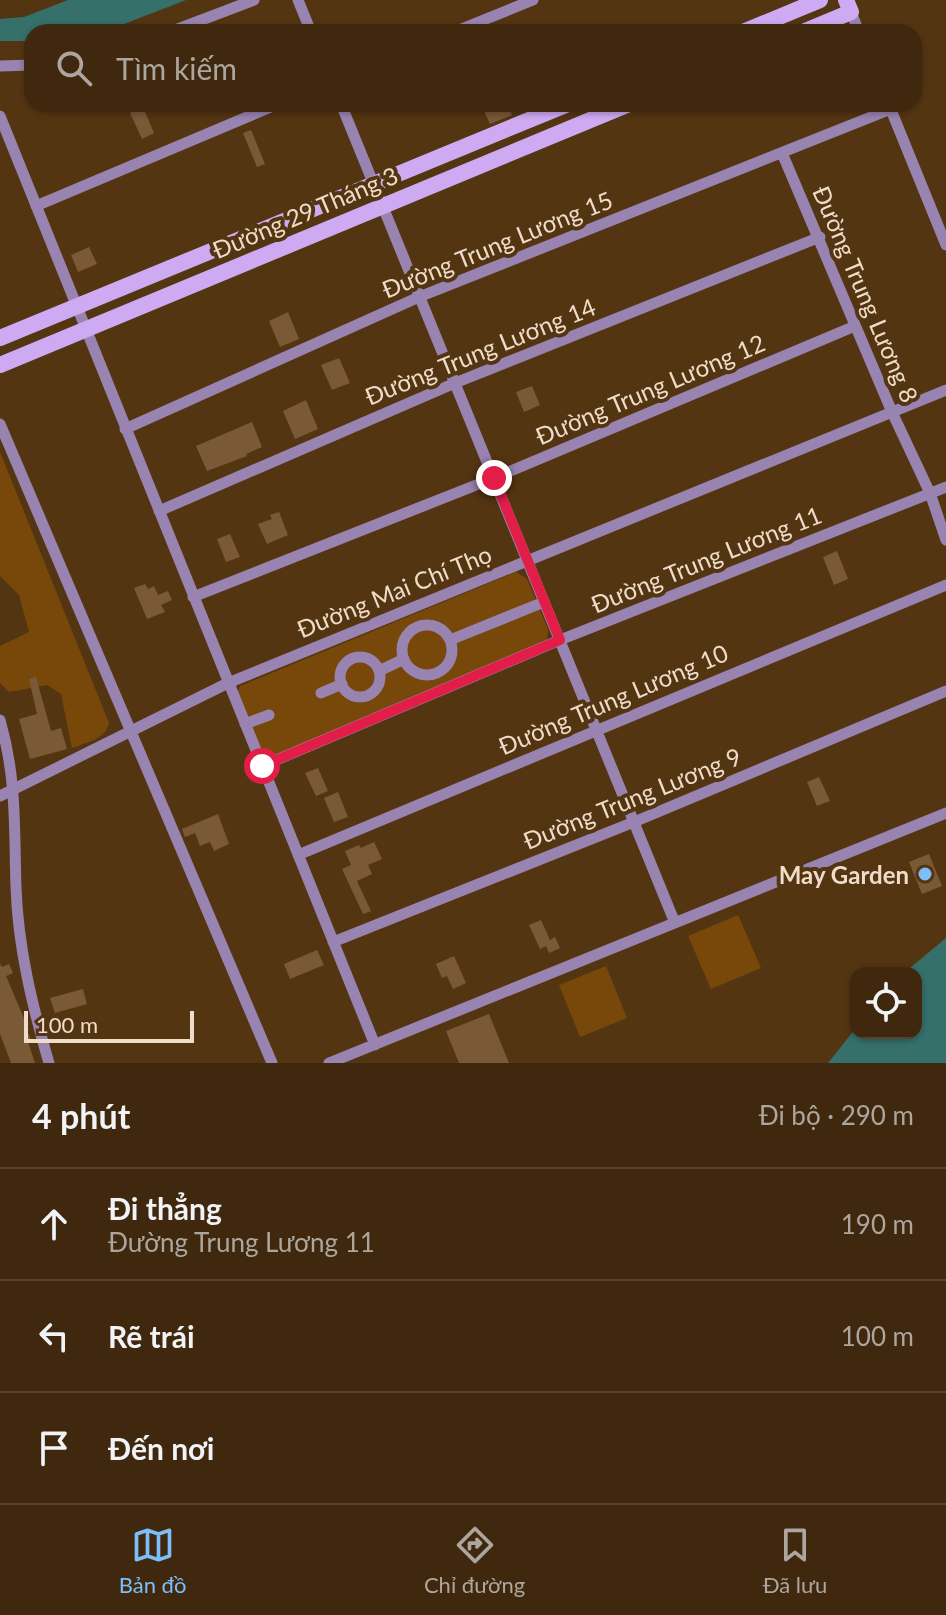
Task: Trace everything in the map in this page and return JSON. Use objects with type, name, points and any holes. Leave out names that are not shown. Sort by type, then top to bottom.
[{"type":"street","points":[[191,24],[254,0]]},
{"type":"street","points":[[298,0],[308,24]]},
{"type":"street","points":[[474,24],[533,0]]},
{"type":"street","points":[[762,24],[820,0]]},
{"type":"street","points":[[817,24],[848,6]]},
{"type":"street","points":[[0,66],[24,65]]},
{"type":"street","points":[[36,206],[259,112]]},
{"type":"street","points":[[344,112],[675,923]]},
{"type":"street","name":"Đường 29 Tháng 3","points":[[0,338],[549,112]]},
{"type":"street","name":"Đường 29 Tháng 3","points":[[0,365],[610,112]]},
{"type":"street","name":"Đường Trung Lương 15","points":[[125,429],[419,297],[878,112]]},
{"type":"street","points":[[892,112],[946,245]]},
{"type":"street","points":[[0,116],[375,1045]]},
{"type":"street","name":"Đường Trung Lương 8","points":[[782,153],[892,412],[930,493],[946,540]]},
{"type":"street","name":"Đường Trung Lương 14","points":[[159,511],[455,383],[820,237]]},
{"type":"street","name":"Đường Trung Lương 12","points":[[193,597],[494,478],[855,326]]},
{"type":"street","name":"Đường Mai Chí Thọ","points":[[0,796],[228,683],[946,390]]},
{"type":"street","points":[[0,424],[272,1063]]},
{"type":"street","name":"Đường Trung Lương 11","points":[[262,766],[560,640],[946,487]]},
{"type":"street","name":"Đường Trung Lương 10","points":[[298,855],[946,585]]},
{"type":"street","points":[[450,640],[544,602]]},
{"type":"street","points":[[435,626],[450,640],[449,662],[440,672],[419,674],[407,666],[404,659],[404,638],[414,628],[435,626]]},
{"type":"street","points":[[356,658],[368,659],[379,671],[379,683],[369,695],[353,696],[342,684],[343,668],[356,658]]},
{"type":"street","points":[[379,671],[404,659]]},
{"type":"street","points":[[321,693],[342,684]]},
{"type":"street","name":"Đường Trung Lương 9","points":[[333,942],[634,822],[946,691]]},
{"type":"street","points":[[245,724],[269,715]]},
{"type":"street","points":[[0,720],[14,791],[16,887],[24,963],[49,1063]]},
{"type":"street","points":[[329,1063],[946,813]]},
{"type":"shaded area","points":[[0,452],[109,723],[99,737],[72,748],[61,694],[47,685],[9,692],[0,683],[0,646],[29,632],[19,595],[0,576]]},
{"type":"shaded area","points":[[516,572],[527,579],[548,629],[547,640],[276,755],[266,756],[260,750],[238,692],[240,686]]},
{"type":"shaded area","points":[[738,915],[761,968],[711,989],[688,936]]},
{"type":"shaded area","points":[[606,966],[627,1018],[580,1037],[559,985]]},
{"type":"water","points":[[68,0],[186,0],[124,24],[24,24],[24,41],[0,41],[0,19],[24,17]]},
{"type":"water","points":[[946,938],[946,1063],[828,1063],[850,1036],[850,1039],[922,1039],[922,967],[911,967]]},
{"type":"building","points":[[145,112],[154,133],[142,139],[130,113]]},
{"type":"building","points":[[485,112],[511,112],[512,115],[490,124]]},
{"type":"building","points":[[251,130],[265,164],[257,167],[243,133]]},
{"type":"building","points":[[89,247],[97,264],[78,272],[71,255]]},
{"type":"building","points":[[288,312],[299,339],[280,347],[269,321]]},
{"type":"building","points":[[339,358],[350,383],[332,390],[321,365]]},
{"type":"building","points":[[532,386],[540,405],[524,412],[516,392]]},
{"type":"building","points":[[306,400],[318,429],[295,439],[283,411]]},
{"type":"building","points":[[252,422],[262,447],[207,471],[196,446]]},
{"type":"building","points":[[279,512],[288,535],[267,544],[258,524],[272,519],[270,515]]},
{"type":"building","points":[[230,534],[240,557],[226,562],[217,539]]},
{"type":"building","points":[[837,551],[848,579],[834,585],[823,557]]},
{"type":"building","points":[[145,584],[148,589],[154,586],[158,595],[168,591],[172,600],[161,605],[165,612],[147,619],[134,588]]},
{"type":"building","points":[[36,677],[51,731],[61,728],[67,749],[30,759],[19,719],[37,714],[29,679]]},
{"type":"building","points":[[318,768],[328,791],[316,796],[305,773]]},
{"type":"building","points":[[819,777],[830,801],[817,806],[807,782]]},
{"type":"building","points":[[338,792],[348,817],[334,822],[324,798]]},
{"type":"building","points":[[218,814],[229,844],[214,851],[210,842],[200,846],[195,833],[185,837],[182,829]]},
{"type":"building","points":[[374,842],[382,859],[368,865],[372,874],[357,881],[371,911],[363,914],[342,869],[351,865],[345,851]]},
{"type":"building","name":"May Garden","points":[[929,854],[942,886],[922,894],[909,862]]},
{"type":"building","points":[[541,920],[550,940],[555,937],[560,948],[549,953],[546,946],[540,949],[529,925]]},
{"type":"building","points":[[317,950],[324,965],[290,979],[284,964]]},
{"type":"building","points":[[454,956],[466,983],[453,989],[447,976],[442,978],[436,964]]},
{"type":"building","points":[[0,964],[2,967],[9,964],[13,973],[6,976],[29,1030],[31,1040],[28,1042],[35,1063],[11,1063],[0,1034]]},
{"type":"building","points":[[83,989],[87,1004],[55,1013],[50,998]]},
{"type":"building","points":[[489,1014],[509,1063],[459,1063],[446,1031]]},
{"type":"place","name":"May Garden","points":[[925,874]]},
{"type":"route","points":[[262,766],[560,640],[494,478]]}]
